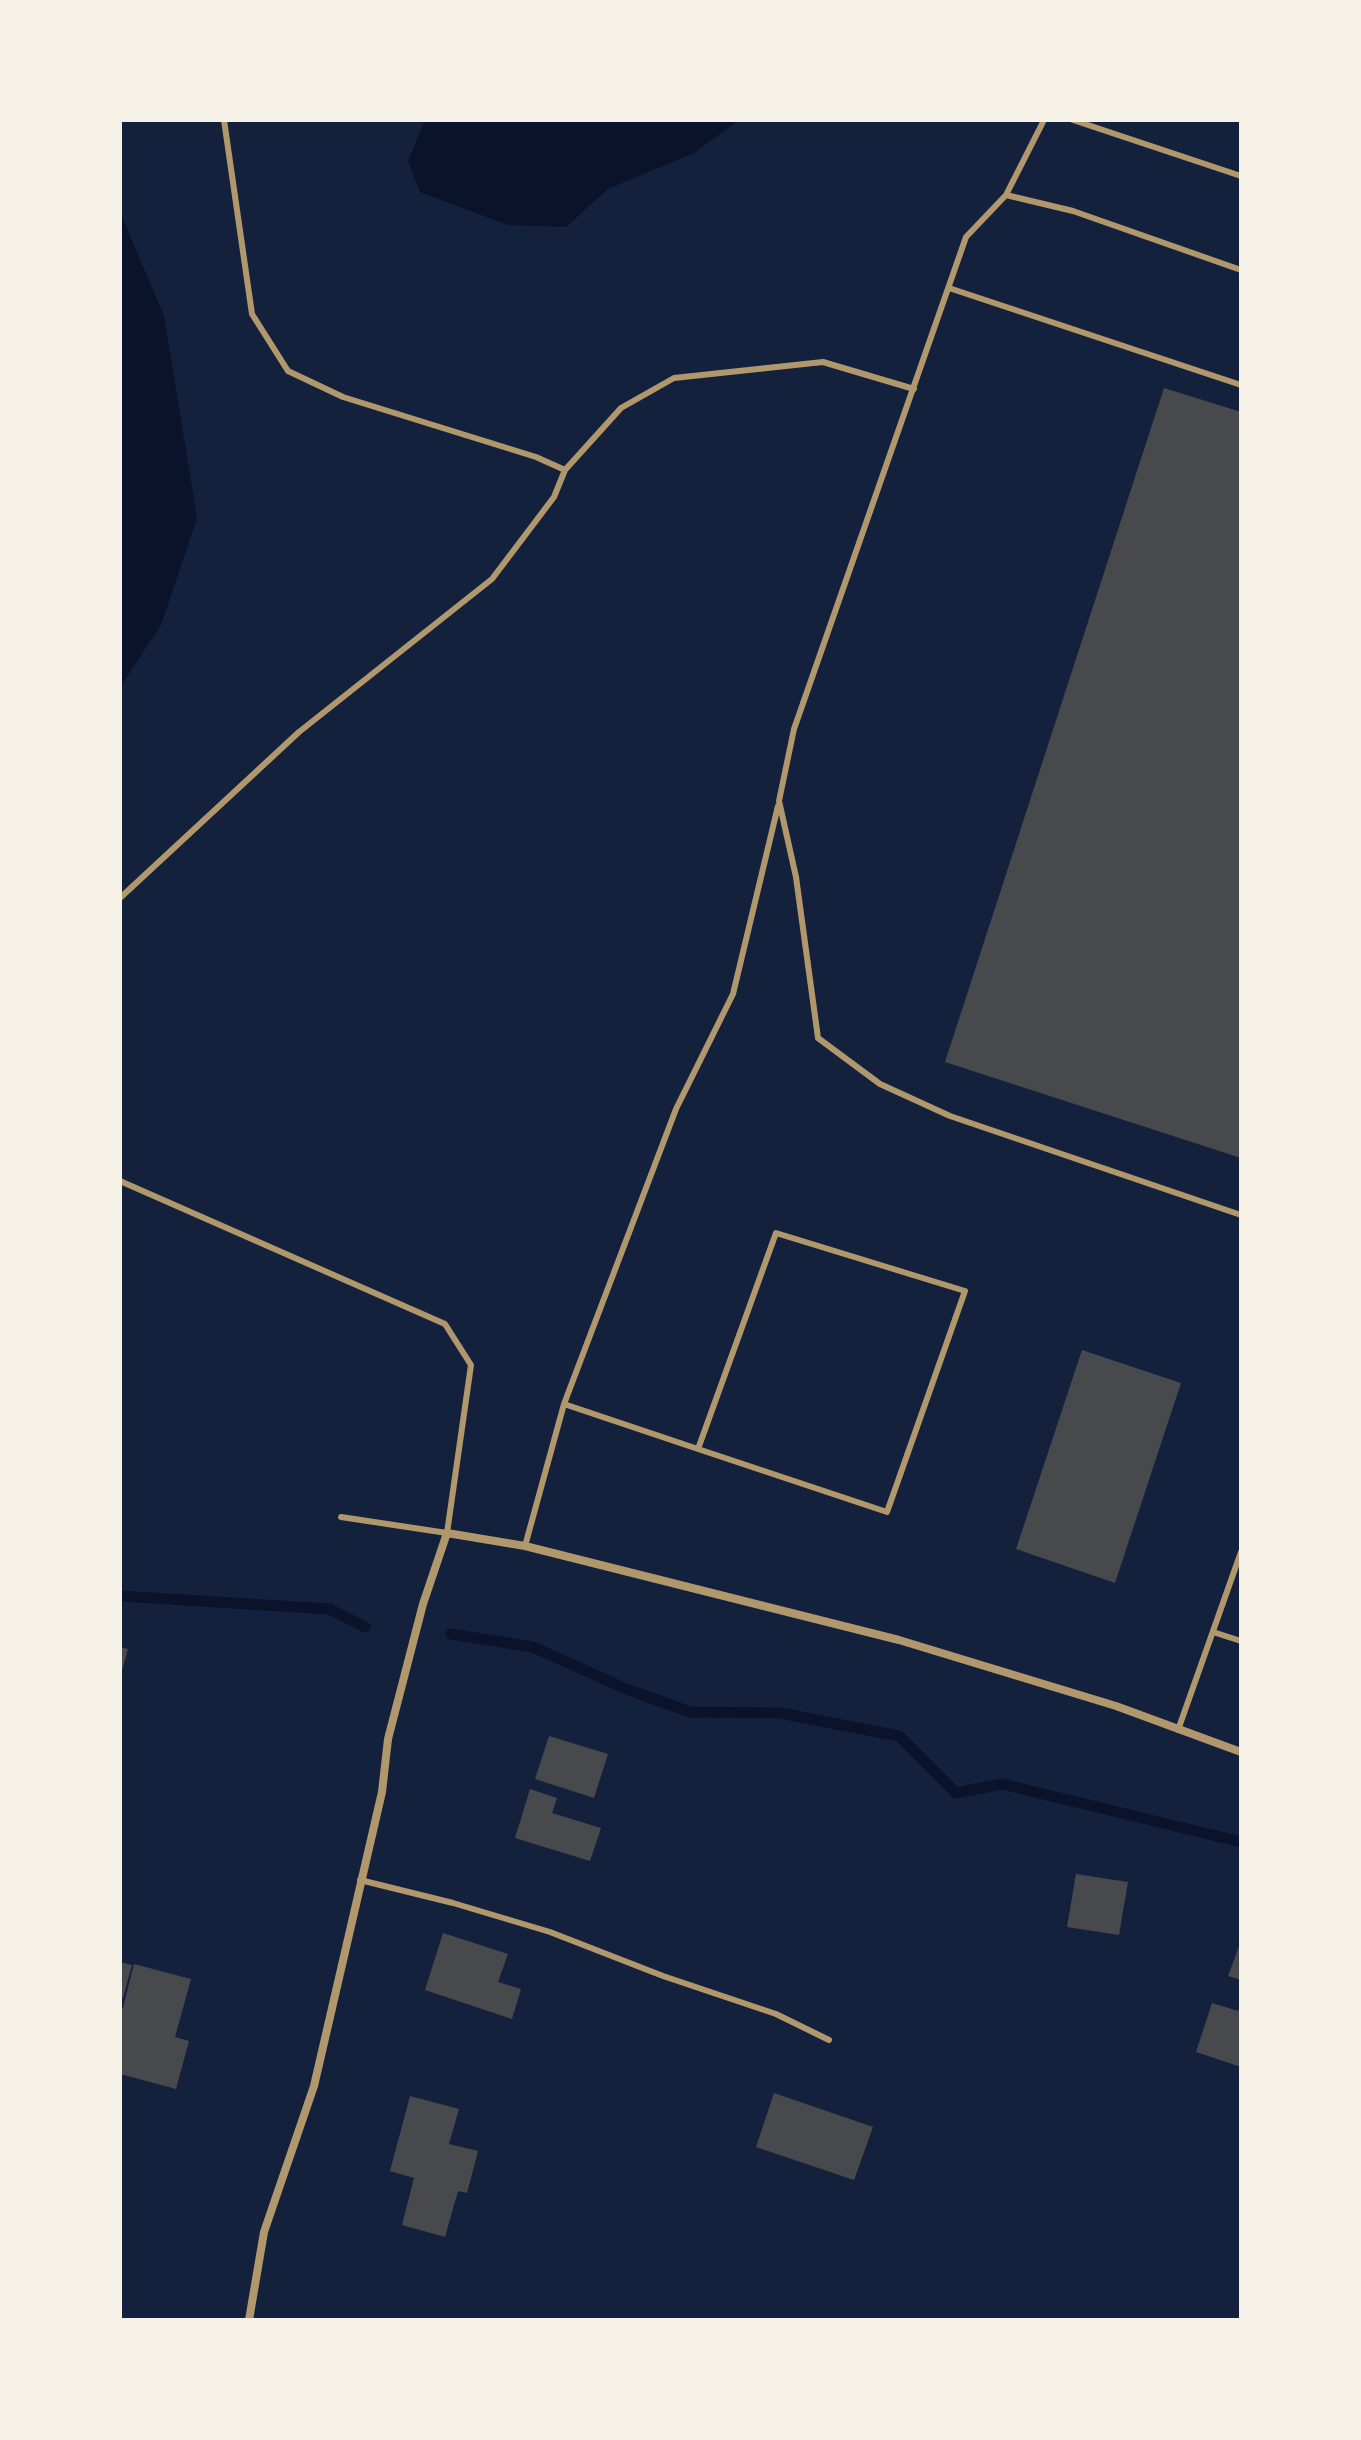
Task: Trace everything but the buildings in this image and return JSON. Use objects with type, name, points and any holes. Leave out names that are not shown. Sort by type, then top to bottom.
[{"type":"street","points":[[249,2320],[264,2232],[314,2086],[382,1792],[388,1739],[423,1604],[447,1533],[525,1546],[899,1640],[1116,1706],[1241,1752]]},
{"type":"lane","points":[[224,120],[252,314],[288,371],[343,397],[536,457],[565,470]]},
{"type":"lane","points":[[525,1546],[564,1404],[676,1109],[733,994],[794,729],[966,237],[1006,195],[1044,120]]},
{"type":"lane","points":[[1073,120],[1241,176]]},
{"type":"lane","points":[[1006,195],[1073,211],[1241,270]]},
{"type":"lane","points":[[949,288],[1241,385]]},
{"type":"lane","points":[[120,898],[299,732],[492,579],[554,497],[565,470],[621,408],[674,378],[823,362],[914,389]]},
{"type":"lane","points":[[779,801],[796,877],[818,1038],[880,1084],[950,1116],[1241,1215]]},
{"type":"lane","points":[[120,1181],[445,1324],[471,1365],[447,1533],[341,1517]]},
{"type":"lane","points":[[564,1404],[698,1449],[887,1512],[965,1291],[776,1233],[698,1449]]},
{"type":"lane","points":[[1178,1730],[1241,1552]]},
{"type":"lane","points":[[1213,1632],[1241,1641]]},
{"type":"lane","points":[[360,1880],[550,1932],[663,1976],[776,2014],[829,2040]]},
{"type":"water","points":[[425,120],[739,120],[694,153],[608,189],[566,227],[508,225],[420,192],[408,161]]},
{"type":"water","points":[[120,212],[164,316],[197,518],[161,625],[120,687]]},
{"type":"waterway","points":[[120,1596],[329,1609],[365,1627]]},
{"type":"waterway","points":[[451,1634],[533,1647],[626,1689],[690,1712],[780,1713],[899,1736],[956,1793],[1002,1784],[1241,1842]]}]
